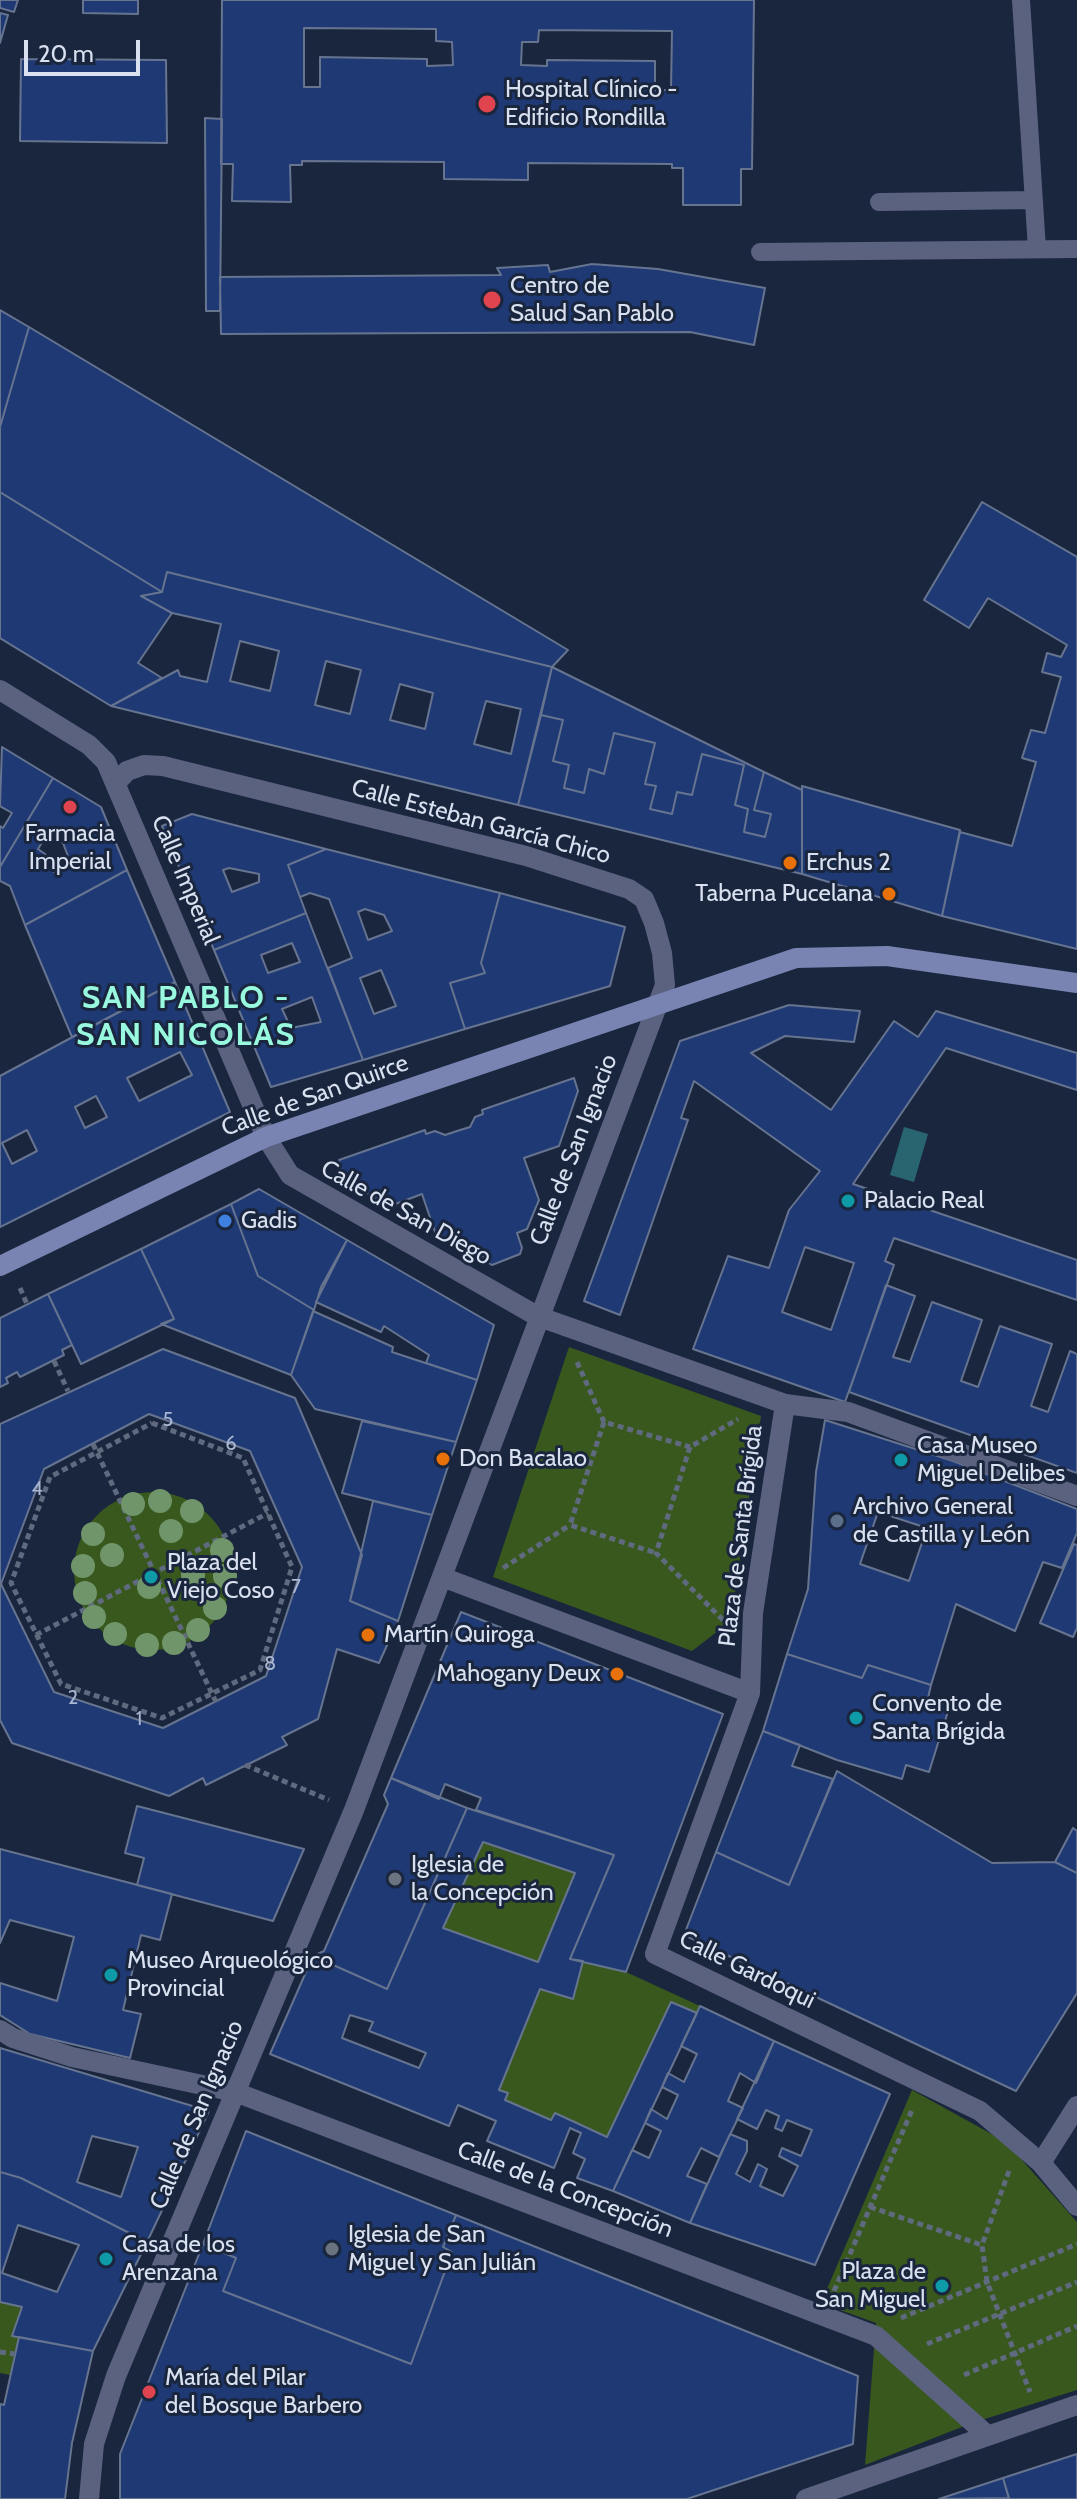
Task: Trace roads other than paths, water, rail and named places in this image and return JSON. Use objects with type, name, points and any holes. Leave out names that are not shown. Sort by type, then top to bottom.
[{"type":"main road","points":[[659,1004],[796,958],[842,955],[887,956],[1074,983]]},
{"type":"main road","name":"Calle de San Quirce","points":[[0,1266],[266,1137],[659,1004]]},
{"type":"street","name":"Calle Imperial","points":[[0,690],[89,745],[106,762],[266,1137]]},
{"type":"street","name":"Calle Esteban García Chico","points":[[117,782],[127,771],[144,765],[163,766],[526,856],[629,889],[644,899],[662,953],[665,985],[659,1004]]},
{"type":"street","name":"Calle de San Ignacio","points":[[537,1316],[659,1004]]},
{"type":"street","name":"Calle de San Diego","points":[[266,1137],[290,1175],[310,1190],[537,1316]]},
{"type":"street","name":"Plaza de Santa Brígida","points":[[442,1577],[750,1693],[753,1613],[778,1402],[537,1316]]},
{"type":"street","points":[[442,1577],[537,1316]]},
{"type":"street","points":[[778,1402],[848,1412],[1077,1496]]},
{"type":"street","name":"Calle de San Ignacio","points":[[89,2499],[94,2444],[116,2376],[354,1810],[442,1577]]},
{"type":"street","name":"Calle Gardoqui","points":[[750,1693],[655,1954],[980,2111],[1041,2163]]},
{"type":"street","name":"Calle de la Concepción","points":[[0,2030],[13,2038],[72,2057],[235,2092],[876,2336],[987,2435]]},
{"type":"street","points":[[1077,2106],[1041,2163],[1077,2206]]},
{"type":"street","points":[[806,2499],[1077,2405]]},
{"type":"lane","points":[[1021,0],[1037,249]]},
{"type":"lane","points":[[879,202],[1034,200]]},
{"type":"lane","points":[[760,252],[1077,249]]},
{"type":"place","name":"Hospital Clínico - Edificio Rondilla","points":[[487,104]]},
{"type":"place","name":"Centro de Salud San Pablo","points":[[492,300]]},
{"type":"place","name":"Farmacia Imperial","points":[[70,807]]},
{"type":"place","name":"Erchus 2","points":[[790,863]]},
{"type":"place","name":"Taberna Pucelana","points":[[889,894]]},
{"type":"place","name":"Palacio Real","points":[[848,1201]]},
{"type":"place","name":"Gadis","points":[[225,1221]]},
{"type":"place","name":"Don Bacalao","points":[[443,1459]]},
{"type":"place","name":"Casa Museo Miguel Delibes","points":[[901,1460]]},
{"type":"place","name":"Archivo General de Castilla y León","points":[[837,1521]]},
{"type":"place","name":"Plaza del Viejo Coso","points":[[151,1577]]},
{"type":"place","name":"Martín Quiroga","points":[[368,1635]]},
{"type":"place","name":"Mahogany Deux","points":[[617,1674]]},
{"type":"place","name":"Convento de Santa Brígida","points":[[856,1718]]},
{"type":"place","name":"Iglesia de la Concepción","points":[[395,1879]]},
{"type":"place","name":"Museo Arqueológico Provincial","points":[[111,1975]]},
{"type":"place","name":"Iglesia de San Miguel y San Julián","points":[[332,2249]]},
{"type":"place","name":"Casa de los Arenzana","points":[[106,2259]]},
{"type":"place","name":"Plaza de San Miguel","points":[[942,2286]]},
{"type":"place","name":"María del Pilar del Bosque Barbero","points":[[149,2392]]},
{"type":"district","name":"SAN PABLO - SAN NICOLÁS","points":[[186,1018]]}]
